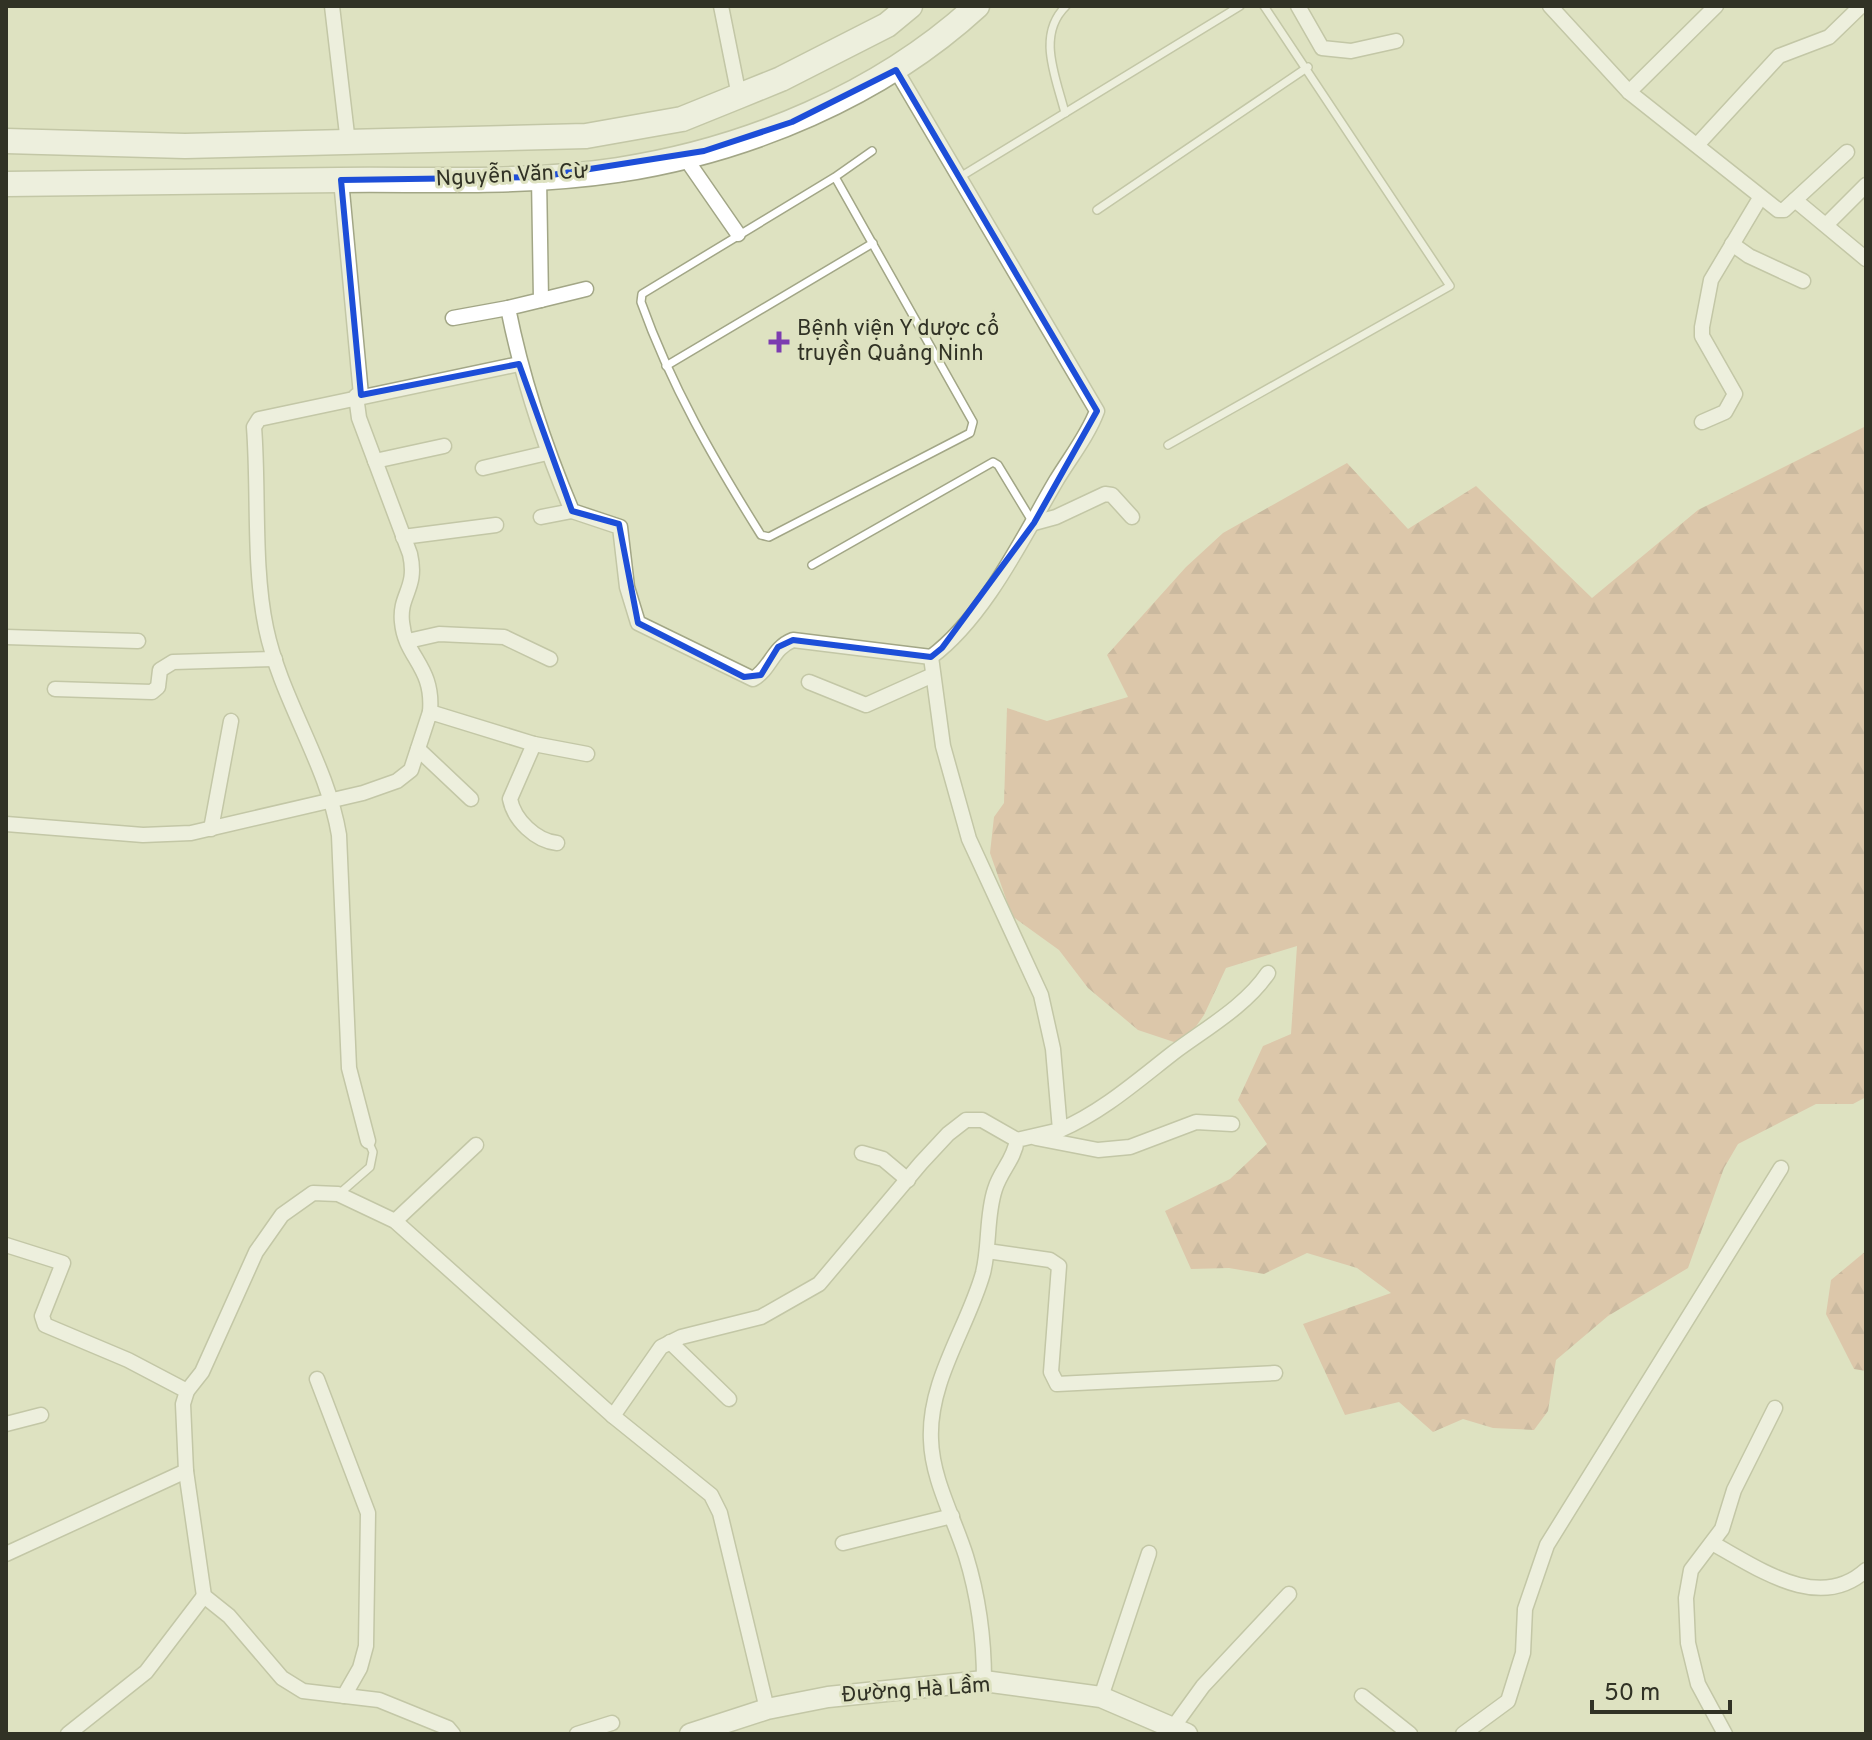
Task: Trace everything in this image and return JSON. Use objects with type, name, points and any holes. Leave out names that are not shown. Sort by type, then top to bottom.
[{"type":"main road","name":"Nguyễn Văn Cừ","points":[[16,141],[185,146],[586,136],[682,119],[781,79],[887,25],[910,6]]},
{"type":"main road","name":"Nguyễn Văn Cừ","points":[[6,184],[539,177],[618,170],[684,156],[792,122],[896,70],[977,6]]},
{"type":"main road","name":"Đường Hà Lầm","points":[[690,1734],[767,1709],[828,1697],[984,1681],[1101,1697],[1180,1730]]},
{"type":"street","points":[[332,6],[348,143]]},
{"type":"street","points":[[721,6],[739,96]]},
{"type":"street","points":[[1298,6],[1322,48],[1351,51],[1396,41]]},
{"type":"street","points":[[1550,6],[1629,92],[1760,198],[1781,211],[1847,152]]},
{"type":"street","points":[[1629,92],[1716,6]]},
{"type":"street","points":[[1697,145],[1779,56],[1829,37],[1861,6]]},
{"type":"street","points":[[541,517],[572,511],[620,527],[627,587],[638,623],[744,677],[753,679],[761,675],[778,647],[793,640],[931,657],[956,634],[1034,523],[1097,411],[896,70]]},
{"type":"street","points":[[684,156],[738,234]]},
{"type":"street","points":[[539,177],[541,300]]},
{"type":"street","points":[[6,824],[143,835],[211,829],[363,793],[397,781],[411,770],[430,712],[432,689],[402,623],[404,603],[415,574],[359,418],[341,180]]},
{"type":"street","points":[[1827,224],[1866,185]]},
{"type":"street","points":[[1702,422],[1725,412],[1735,394],[1702,336],[1711,280],[1760,198]]},
{"type":"street","points":[[1795,200],[1866,259]]},
{"type":"street","points":[[1732,244],[1749,256],[1803,281]]},
{"type":"street","points":[[453,318],[586,289]]},
{"type":"street","points":[[508,308],[519,364],[547,453],[572,511]]},
{"type":"street","points":[[368,1141],[349,1068],[339,835],[333,798],[275,659],[266,628],[259,564],[256,422],[358,396],[519,364]]},
{"type":"street","points":[[375,461],[444,446]]},
{"type":"street","points":[[483,468],[547,453]]},
{"type":"street","points":[[1034,523],[1056,517],[1105,494],[1112,495],[1132,517]]},
{"type":"street","points":[[403,537],[496,525]]},
{"type":"street","points":[[408,641],[439,634],[504,637],[550,659]]},
{"type":"street","points":[[6,637],[138,641]]},
{"type":"street","points":[[931,657],[943,746],[969,839],[1041,995],[1053,1049],[1060,1130]]},
{"type":"street","points":[[55,689],[152,692],[158,687],[160,670],[173,662],[275,659]]},
{"type":"street","points":[[809,682],[866,705],[933,675]]},
{"type":"street","points":[[430,712],[534,744],[587,754]]},
{"type":"street","points":[[211,829],[231,721]]},
{"type":"street","points":[[534,744],[510,799],[511,807],[543,842],[557,843]]},
{"type":"street","points":[[418,749],[471,799]]},
{"type":"street","points":[[613,1416],[641,1372],[670,1342],[761,1317],[819,1284],[948,1134],[966,1120],[982,1120],[1017,1140],[1036,1138],[1086,1119],[1256,990],[1268,973]]},
{"type":"street","points":[[1036,1138],[1098,1150],[1130,1147],[1196,1122],[1232,1124]]},
{"type":"street","points":[[984,1681],[984,1655],[975,1594],[934,1467],[930,1439],[933,1409],[983,1273],[993,1197],[1001,1174],[1014,1156],[1017,1140]]},
{"type":"street","points":[[395,1221],[476,1145]]},
{"type":"street","points":[[862,1153],[883,1159],[908,1180]]},
{"type":"street","points":[[1463,1734],[1508,1701],[1523,1653],[1525,1609],[1547,1545],[1781,1168]]},
{"type":"street","points":[[453,1734],[448,1728],[379,1700],[303,1691],[282,1678],[229,1616],[204,1596],[186,1471],[183,1404],[187,1391],[202,1372],[256,1252],[282,1215],[313,1193],[338,1194],[395,1221],[613,1416],[711,1495],[720,1513],[767,1709]]},
{"type":"street","points":[[6,1245],[63,1263],[42,1316],[45,1325],[128,1360],[187,1391]]},
{"type":"street","points":[[987,1251],[1050,1260],[1059,1266],[1051,1372],[1057,1384],[1275,1373]]},
{"type":"street","points":[[670,1342],[729,1399]]},
{"type":"street","points":[[317,1379],[368,1513],[366,1646],[360,1668],[344,1696]]},
{"type":"street","points":[[1725,1734],[1698,1684],[1688,1643],[1686,1598],[1691,1570],[1722,1529],[1734,1490],[1775,1408]]},
{"type":"street","points":[[6,1424],[41,1415]]},
{"type":"street","points":[[6,1554],[186,1471]]},
{"type":"street","points":[[843,1543],[952,1516]]},
{"type":"street","points":[[1712,1543],[1766,1572],[1807,1588],[1830,1589],[1843,1585],[1866,1570]]},
{"type":"street","points":[[1101,1697],[1149,1553]]},
{"type":"street","points":[[1180,1730],[1203,1686],[1289,1594]]},
{"type":"street","points":[[68,1734],[146,1672],[204,1596]]},
{"type":"street","points":[[1362,1696],[1410,1734]]},
{"type":"street","points":[[577,1734],[612,1723]]},
{"type":"lane","points":[[1065,113],[1049,47],[1049,29],[1066,6]]},
{"type":"lane","points":[[960,177],[1240,6]]},
{"type":"lane","points":[[1168,445],[1450,286],[1308,67],[1264,6]]},
{"type":"lane","points":[[1097,210],[1308,67]]},
{"type":"lane","points":[[835,177],[973,422],[970,433],[769,537],[761,535],[706,449],[666,366],[641,302],[642,294],[835,177],[872,151]]},
{"type":"lane","points":[[666,366],[873,243]]},
{"type":"lane","points":[[812,565],[987,463],[998,465],[1034,523]]},
{"type":"lane","points":[[338,1194],[370,1167],[373,1152],[368,1141]]},
{"type":"highlighted area","points":[[896,70],[1097,411],[1034,523],[942,648],[931,657],[793,640],[778,647],[761,675],[744,677],[638,623],[619,524],[572,511],[519,364],[361,395],[341,180],[539,177],[704,151],[792,122]]},
{"type":"green space","points":[[1866,426],[1866,1097],[1853,1104],[1816,1104],[1738,1144],[1724,1168],[1688,1268],[1608,1316],[1556,1360],[1548,1411],[1534,1430],[1493,1428],[1463,1419],[1433,1432],[1399,1402],[1345,1415],[1303,1324],[1391,1293],[1357,1268],[1307,1253],[1264,1274],[1229,1268],[1191,1269],[1165,1211],[1230,1179],[1267,1144],[1238,1100],[1263,1046],[1291,1034],[1297,946],[1226,968],[1204,1015],[1183,1045],[1138,1030],[1088,988],[1059,950],[1012,916],[990,853],[994,817],[1004,803],[1007,708],[1047,721],[1128,697],[1107,655],[1186,567],[1223,533],[1347,463],[1408,529],[1476,486],[1592,598],[1698,510]]},
{"type":"green space","points":[[1866,1251],[1866,1371],[1854,1369],[1826,1314],[1831,1280]]},
{"type":"place","name":"Bệnh viện Y dược cổ truyền Quảng Ninh","points":[[779,342]]}]
